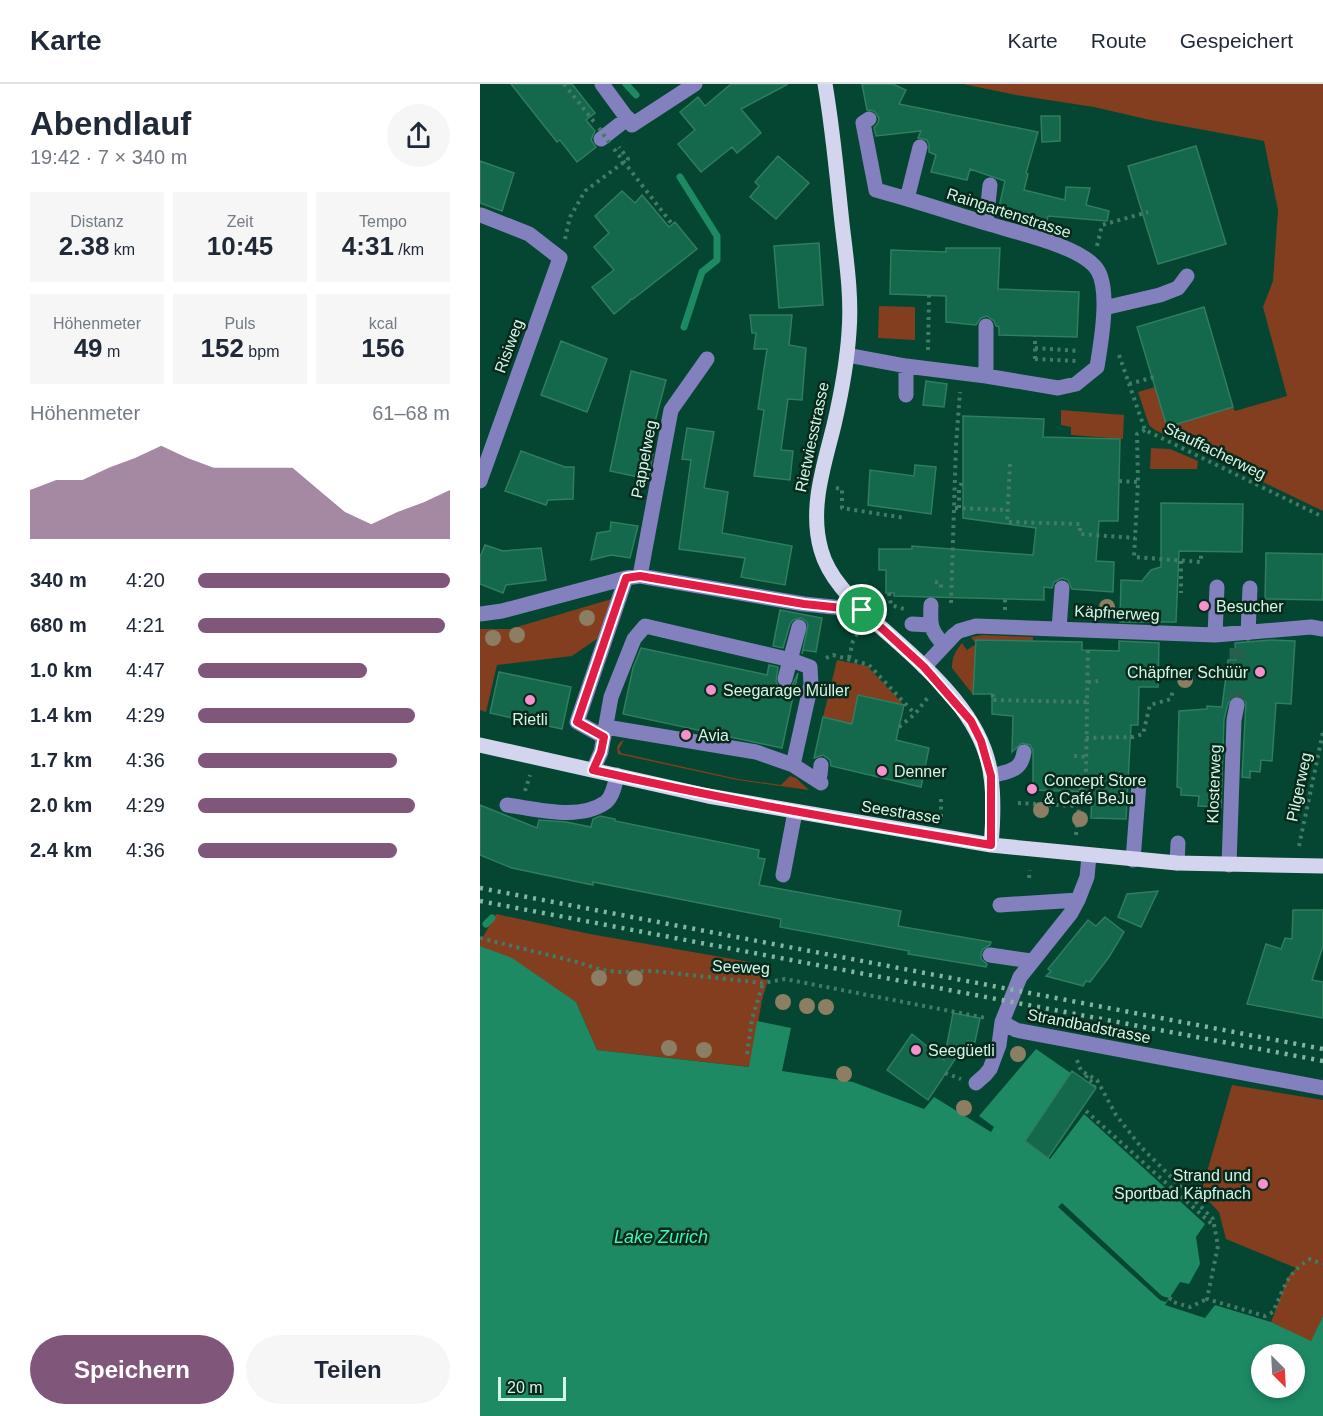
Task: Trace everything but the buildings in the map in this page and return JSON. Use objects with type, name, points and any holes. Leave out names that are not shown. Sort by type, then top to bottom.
[{"type":"main road","name":"Rietwiesstrasse","points":[[825,84],[845,251],[849,320],[847,355],[819,484],[816,523],[818,538],[827,566],[834,578],[862,610],[924,667],[971,721],[981,741],[991,776],[991,845]]},
{"type":"main road","name":"Seestrasse","points":[[480,745],[708,796],[991,845],[1177,863],[1323,866]]},
{"type":"street","points":[[602,84],[632,125],[695,84]]},
{"type":"street","points":[[604,137],[627,118]]},
{"type":"street","name":"Raingartenstrasse","points":[[847,355],[1058,388],[1076,384],[1097,367],[1104,308],[1099,272],[1084,258],[1051,242],[876,190],[863,123],[868,119]]},
{"type":"street","points":[[907,199],[920,147]]},
{"type":"street","points":[[986,224],[990,185]]},
{"type":"street","points":[[481,215],[530,234],[560,258]]},
{"type":"street","name":"Risiweg","points":[[480,481],[560,258]]},
{"type":"street","points":[[1104,308],[1160,295],[1178,288],[1187,276]]},
{"type":"street","points":[[986,326],[986,376]]},
{"type":"street","name":"Pappelweg","points":[[605,732],[577,722],[633,577],[671,410],[707,359]]},
{"type":"street","points":[[906,366],[906,395]]},
{"type":"street","points":[[480,614],[502,611],[633,577],[804,604],[862,610]]},
{"type":"street","points":[[1215,636],[1216,586]]},
{"type":"street","points":[[1059,629],[1062,588]]},
{"type":"street","points":[[1241,638],[1250,588]]},
{"type":"street","points":[[785,679],[804,604]]},
{"type":"street","points":[[932,605],[930,625],[944,645]]},
{"type":"street","points":[[912,624],[930,625]]},
{"type":"street","points":[[593,770],[601,752],[611,697],[633,639],[645,626],[791,660],[810,667],[811,684],[793,765]]},
{"type":"street","name":"Käpfnerweg","points":[[924,667],[954,635],[969,627],[1089,629],[1241,638],[1311,627],[1323,628]]},
{"type":"street","name":"Klosterweg","points":[[1229,865],[1234,720],[1237,705]]},
{"type":"street","points":[[605,732],[756,752],[820,774]]},
{"type":"street","points":[[991,776],[1018,768],[1023,763],[1024,752]]},
{"type":"street","points":[[507,805],[566,814],[591,808],[607,801],[612,794],[617,776]]},
{"type":"street","points":[[1133,860],[1139,783]]},
{"type":"street","points":[[783,875],[795,812]]},
{"type":"street","points":[[1177,863],[1178,843]]},
{"type":"street","name":"Strandbadstrasse","points":[[1089,856],[1087,877],[1071,914],[1020,977],[1002,1022],[1016,1030],[1323,1088]]},
{"type":"street","points":[[1000,905],[1078,900]]},
{"type":"street","points":[[990,956],[1031,961]]},
{"type":"street","points":[[976,1083],[990,1069],[999,1045],[1002,1022]]},
{"type":"path","points":[[564,84],[604,137]]},
{"type":"path","points":[[560,258],[570,217],[585,191],[628,159],[618,145]]},
{"type":"path","points":[[623,161],[672,224]]},
{"type":"path","points":[[1096,250],[1102,225],[1148,212]]},
{"type":"path","points":[[927,369],[929,295]]},
{"type":"path","points":[[1035,336],[1035,348],[1035,359],[1080,361],[1080,350],[1035,348]]},
{"type":"path","name":"Stauffacherweg","points":[[1116,345],[1145,430],[1323,517]]},
{"type":"path","points":[[1129,384],[1158,376]]},
{"type":"path","points":[[957,508],[956,445],[960,390]]},
{"type":"path","points":[[1145,430],[1137,434],[1138,482],[1134,557],[1201,562],[1202,552]]},
{"type":"path","points":[[1010,464],[1007,522],[1080,524],[1080,534],[1135,538]]},
{"type":"path","points":[[1119,481],[1138,482]]},
{"type":"path","points":[[951,598],[957,508],[962,482]]},
{"type":"path","points":[[832,487],[842,489],[842,508],[905,518]]},
{"type":"path","points":[[957,508],[1007,510]]},
{"type":"path","points":[[1181,561],[1181,592]]},
{"type":"path","points":[[935,582],[941,583],[941,588]]},
{"type":"path","points":[[1005,599],[1005,606]]},
{"type":"path","points":[[849,658],[853,641],[861,627]]},
{"type":"path","points":[[1076,835],[1082,779],[1086,779],[1089,629]]},
{"type":"path","points":[[833,655],[869,665],[915,714]]},
{"type":"path","points":[[1088,682],[1098,681]]},
{"type":"path","points":[[1086,738],[1133,737],[1143,734],[1150,705],[1171,699],[1173,689]]},
{"type":"path","points":[[899,727],[915,714],[931,693]]},
{"type":"path","points":[[993,694],[992,700],[1087,702]]},
{"type":"path","name":"Pilgerweg","points":[[1299,846],[1323,732]]},
{"type":"path","points":[[1074,756],[1086,757]]},
{"type":"path","points":[[1082,790],[1092,790]]},
{"type":"path","points":[[941,795],[941,817]]},
{"type":"path","points":[[1018,803],[1078,806]]},
{"type":"path","points":[[1029,878],[1030,870]]},
{"type":"path","name":"Seeweg","points":[[480,938],[602,970],[653,971],[764,983],[785,979],[1002,1022]]},
{"type":"path","points":[[747,1054],[752,1019],[764,983]]},
{"type":"path","points":[[1075,1042],[1078,1068],[1097,1080],[1116,1115],[1141,1146],[1213,1219],[1218,1246],[1207,1299]]},
{"type":"path","points":[[1087,1075],[1086,1078],[1095,1084],[1094,1086]]},
{"type":"path","points":[[1086,1111],[1214,1226]]},
{"type":"path","points":[[1135,1155],[1141,1146]]},
{"type":"path","points":[[1169,1298],[1173,1302],[1190,1307],[1207,1299],[1265,1316],[1273,1312],[1288,1277],[1296,1268],[1310,1259],[1323,1264]]},
{"type":"shaded area","points":[[963,84],[1323,84],[1323,511],[1155,430],[1149,425],[1138,392],[1155,387],[1167,426],[1233,407],[1235,411],[1287,396],[1263,307],[1273,281],[1278,210],[1264,141]]},
{"type":"shaded area","points":[[879,306],[915,307],[915,340],[878,338]]},
{"type":"shaded area","points":[[1061,410],[1124,415],[1123,439],[1071,435],[1071,427],[1061,425]]},
{"type":"shaded area","points":[[1151,448],[1170,449],[1198,461],[1197,469],[1150,469]]},
{"type":"shaded area","points":[[615,598],[601,636],[572,656],[497,665],[486,712],[480,710],[480,629],[510,629]]},
{"type":"shaded area","points":[[983,635],[1033,637],[1033,642],[977,640],[974,696],[952,668],[953,661],[962,643],[967,650],[976,644],[971,637]]},
{"type":"shaded area","points":[[837,660],[867,666],[904,705],[859,695],[852,724],[823,717]]},
{"type":"shaded area","points":[[624,740],[619,749],[621,753],[738,779],[781,785],[790,776],[796,778],[809,790],[737,780],[618,754],[617,747]]},
{"type":"shaded area","points":[[496,914],[590,934],[772,966],[762,1000],[750,1067],[597,1050],[576,1002],[480,946]]},
{"type":"shaded area","name":"Strand und Sportbad Käpfnach","points":[[1232,1085],[1323,1100],[1323,1316],[1311,1342],[1271,1322],[1288,1277],[1296,1268],[1226,1239],[1219,1212],[1201,1193]]},
{"type":"water","name":"Lake Zurich","points":[[480,946],[512,958],[576,1002],[597,1050],[749,1067],[757,1021],[791,1028],[782,1071],[853,1082],[924,1109],[934,1097],[991,1132],[994,1127],[979,1116],[1036,1049],[1088,1085],[1042,1153],[1050,1159],[1084,1114],[1205,1224],[1196,1237],[1200,1264],[1189,1284],[1180,1282],[1165,1305],[1205,1318],[1215,1305],[1271,1322],[1311,1341],[1323,1316],[1323,1416],[480,1416]]},
{"type":"pier","points":[[1062,1203],[1162,1296],[1169,1298],[1166,1302],[1160,1300],[1058,1207]]},
{"type":"waterway","points":[[626,84],[636,95]]},
{"type":"waterway","points":[[680,177],[717,236],[717,260],[702,272],[684,327]]},
{"type":"waterway","points":[[486,924],[492,918]]},
{"type":"tunnel","points":[[1237,648],[1237,705]]},
{"type":"railway","points":[[480,888],[1323,1049]]},
{"type":"railway","points":[[480,901],[1323,1061]]},
{"type":"place","name":"Besucher","points":[[1204,606]]},
{"type":"place","name":"Chäpfner Schüür","points":[[1260,672]]},
{"type":"place","name":"Seegarage Müller","points":[[711,690]]},
{"type":"place","name":"Rietli","points":[[530,700]]},
{"type":"place","name":"Avia","points":[[686,735]]},
{"type":"place","name":"Denner","points":[[882,771]]},
{"type":"place","name":"Concept Store & Café BeJu","points":[[1032,789]]},
{"type":"place","name":"Seegüetli","points":[[916,1050]]},
{"type":"place","name":"Strand und Sportbad Käpfnach","points":[[1263,1184]]},
{"type":"route","points":[[640,576],[804,604],[862,610],[924,667],[971,721],[981,741],[991,776],[991,845],[708,796],[593,770],[601,752],[604,737],[577,722],[626,578],[640,576]]}]
